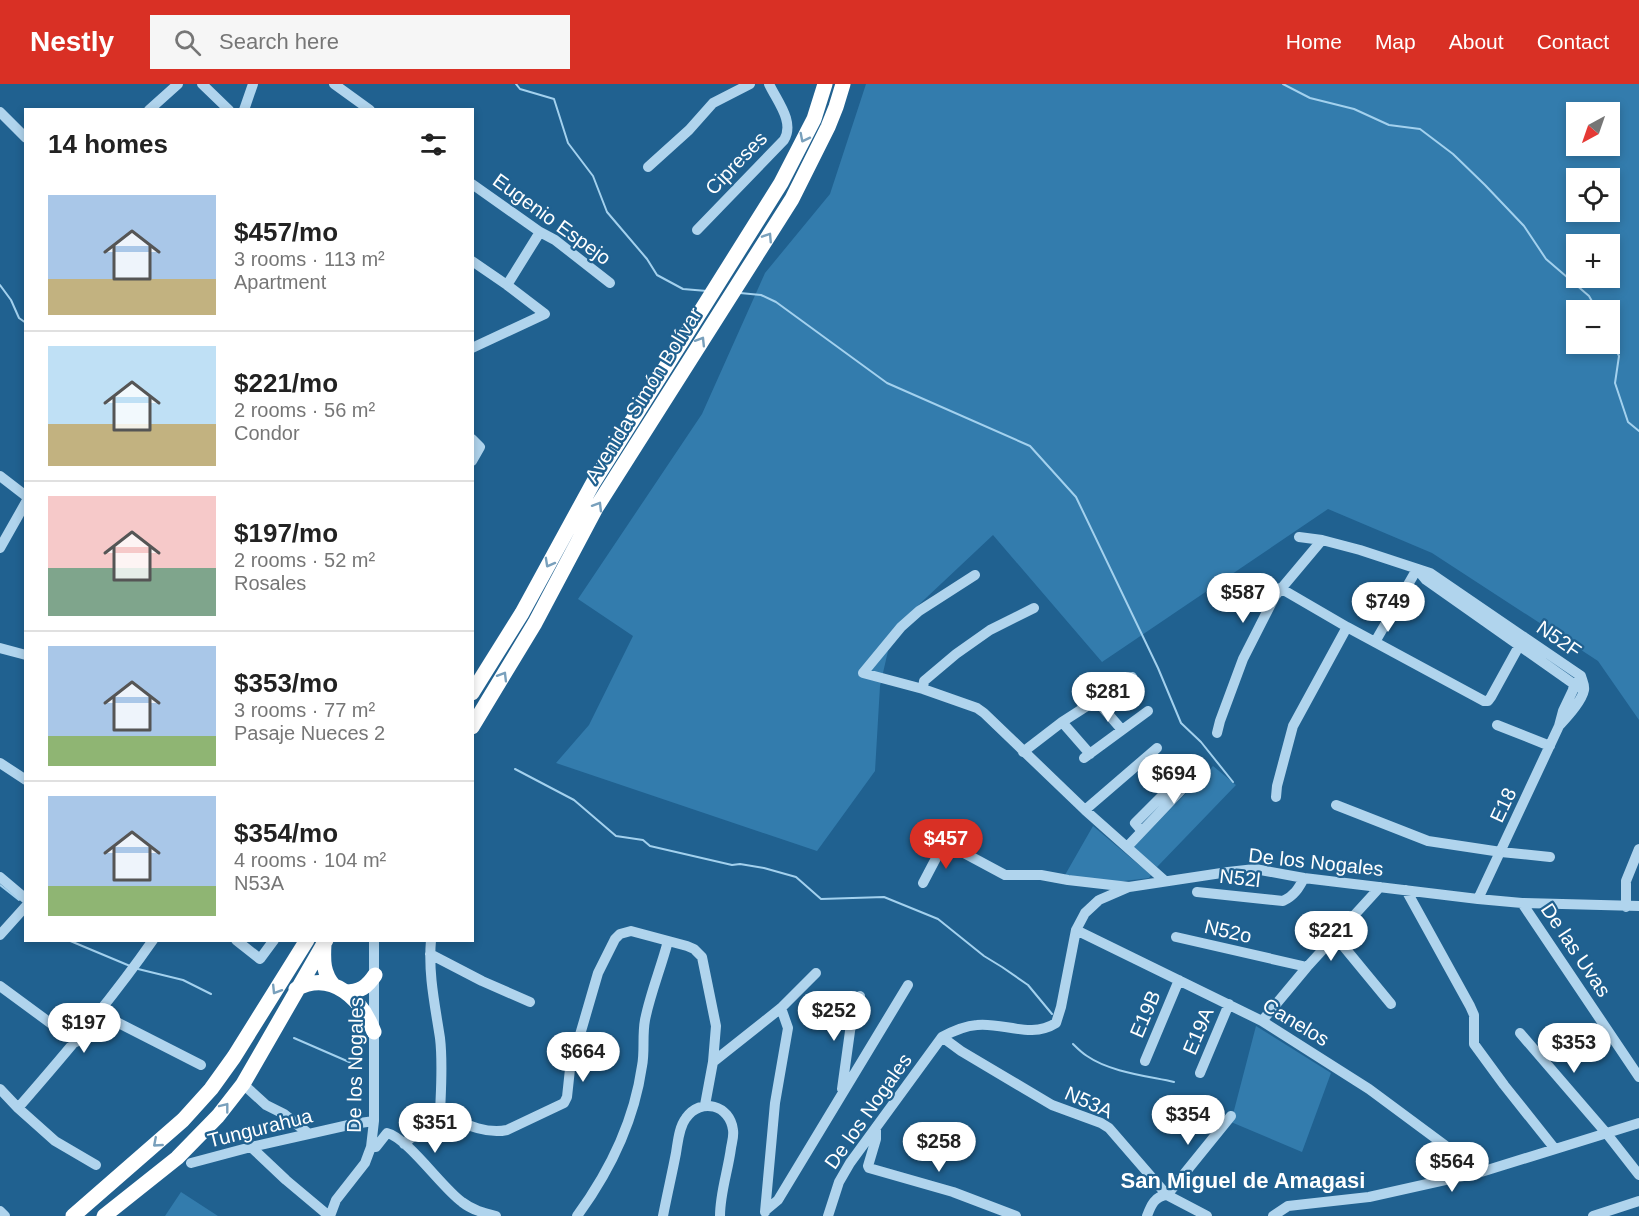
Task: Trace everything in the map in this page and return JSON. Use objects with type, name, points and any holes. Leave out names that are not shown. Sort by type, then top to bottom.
[{"type":"highway","name":"Avenida Simón Bolívar","points":[[474,690],[522,613],[593,483],[781,183],[814,119],[825,84]]},
{"type":"highway","name":"Avenida Simón Bolívar","points":[[474,724],[535,623],[596,508],[792,199],[828,127],[843,84]]},
{"type":"highway","points":[[73,1216],[183,1120],[211,1089],[234,1057],[306,942]]},
{"type":"highway","points":[[325,942],[323,964],[325,974],[355,1000],[374,1032]]},
{"type":"highway","points":[[104,1216],[177,1158],[211,1124],[243,1084],[325,942]]},
{"type":"highway","points":[[296,989],[315,982],[354,992],[363,989],[375,975]]},
{"type":"street","points":[[151,108],[178,84]]},
{"type":"street","points":[[202,84],[227,108]]},
{"type":"street","points":[[247,108],[253,84]]},
{"type":"street","points":[[334,84],[367,108]]},
{"type":"street","points":[[648,167],[689,130],[714,103],[750,84]]},
{"type":"street","name":"Cipreses","points":[[698,230],[787,135],[788,122],[769,84]]},
{"type":"street","points":[[0,112],[24,136]]},
{"type":"street","name":"Eugenio Espejo","points":[[474,185],[555,240],[610,284]]},
{"type":"street","points":[[507,285],[540,232]]},
{"type":"street","points":[[474,262],[545,314],[474,347]]},
{"type":"street","points":[[474,441],[480,447],[474,457]]},
{"type":"street","points":[[0,476],[24,494]]},
{"type":"street","points":[[0,548],[24,506]]},
{"type":"street","name":"N52F","points":[[1299,537],[1322,540],[1360,550],[1430,573],[1522,641],[1574,683],[1559,726]]},
{"type":"street","points":[[1217,733],[1243,659],[1256,631],[1280,588],[1322,540]]},
{"type":"street","points":[[1375,642],[1417,569]]},
{"type":"street","points":[[975,575],[919,612],[901,627],[863,673],[977,708],[1085,810],[1165,881]]},
{"type":"street","points":[[1280,588],[1484,701],[1488,701],[1491,697],[1522,641]]},
{"type":"street","points":[[923,690],[924,681],[956,654],[990,630],[1034,608]]},
{"type":"street","points":[[1276,797],[1293,726],[1347,627]]},
{"type":"street","name":"N52F","points":[[1522,641],[1581,676],[1584,691]]},
{"type":"street","points":[[0,648],[24,654]]},
{"type":"street","points":[[1023,752],[1062,722],[1132,677]]},
{"type":"street","points":[[1559,726],[1570,714],[1584,691],[1574,683]]},
{"type":"street","points":[[1096,700],[1122,730]]},
{"type":"street","points":[[1062,722],[1087,756],[1148,711]]},
{"type":"street","points":[[1497,725],[1550,746]]},
{"type":"street","name":"E18","points":[[1478,899],[1559,726]]},
{"type":"street","points":[[1085,810],[1157,748]]},
{"type":"street","points":[[0,763],[24,779]]},
{"type":"street","points":[[1127,848],[1186,779]]},
{"type":"street","points":[[1336,805],[1428,841],[1550,857]]},
{"type":"street","points":[[923,883],[941,841],[1005,875],[1041,875],[1129,887]]},
{"type":"street","points":[[1626,907],[1626,881],[1639,849]]},
{"type":"street","name":"De los Nogales","points":[[828,1216],[844,1172],[942,1037],[961,1028],[979,1024],[1034,1030],[1047,1029],[1056,1023],[1076,930],[1085,914],[1099,900],[1129,887],[1255,869],[1304,878],[1478,899],[1522,903],[1639,906]]},
{"type":"street","points":[[0,877],[24,897]]},
{"type":"street","name":"N52l","points":[[1197,892],[1283,901],[1296,892],[1304,878]]},
{"type":"street","points":[[1262,1020],[1380,887]]},
{"type":"street","points":[[1406,890],[1474,1015],[1474,1044],[1555,1149]]},
{"type":"street","name":"De las Uvas","points":[[1522,903],[1639,1077]]},
{"type":"street","points":[[0,935],[24,908]]},
{"type":"street","name":"Canelos","points":[[1076,930],[1262,1020],[1369,1089],[1481,1172]]},
{"type":"street","points":[[440,1113],[476,1128],[500,1132],[562,1105],[567,1097],[570,1069],[598,973],[611,944],[620,934],[631,931],[694,949],[702,957],[715,1018],[716,1035],[705,1105]]},
{"type":"street","points":[[1335,936],[1391,1004]]},
{"type":"street","name":"N52o","points":[[1176,937],[1307,968]]},
{"type":"street","points":[[577,1216],[604,1176],[621,1142],[634,1107],[643,1064],[645,1019],[668,941]]},
{"type":"street","points":[[18,1108],[76,1042],[152,942]]},
{"type":"street","points":[[239,942],[260,959],[273,942]]},
{"type":"street","name":"De los Nogales","points":[[329,1216],[336,1200],[362,1168],[371,1147],[374,1122],[374,942]]},
{"type":"street","points":[[404,1144],[440,1113],[442,1068],[431,975],[432,942]]},
{"type":"street","points":[[430,954],[482,981],[530,1002]]},
{"type":"street","points":[[712,1062],[781,1008],[816,973]]},
{"type":"street","name":"E19B","points":[[1145,1061],[1179,980]]},
{"type":"street","points":[[765,1213],[778,1200],[908,985]]},
{"type":"street","points":[[0,986],[76,1042]]},
{"type":"street","points":[[840,1097],[851,1024],[860,996]]},
{"type":"street","name":"E19A","points":[[1200,1072],[1229,1004]]},
{"type":"street","points":[[765,1213],[775,1103],[788,1028],[781,1008]]},
{"type":"street","points":[[99,1012],[201,1065]]},
{"type":"street","points":[[1520,1033],[1607,1134],[1639,1175]]},
{"type":"street","name":"N53A","points":[[942,1037],[961,1052],[1052,1105],[1109,1128],[1167,1195],[1207,1216]]},
{"type":"street","points":[[243,1084],[266,1105],[284,1114],[309,1134]]},
{"type":"street","points":[[0,1089],[55,1141],[96,1164]]},
{"type":"street","points":[[663,1216],[681,1127],[692,1111],[698,1106],[705,1105],[722,1111],[733,1129],[729,1164],[720,1203],[720,1216]]},
{"type":"street","points":[[1147,1216],[1151,1205],[1157,1198],[1167,1195],[1231,1116]]},
{"type":"street","name":"Tungurahua","points":[[191,1163],[352,1124],[374,1122]]},
{"type":"street","points":[[1273,1216],[1288,1206],[1369,1197],[1481,1172],[1639,1123]]},
{"type":"street","points":[[876,1128],[876,1139],[867,1166],[869,1168],[953,1192],[1017,1216]]},
{"type":"street","points":[[371,1147],[376,1147],[387,1133],[390,1133],[404,1144],[461,1202],[496,1216]]},
{"type":"street","points":[[251,1147],[329,1216]]},
{"type":"street","points":[[1598,1215],[1639,1201]]},
{"type":"street","points":[[1288,1206],[1301,1216]]},
{"type":"street","points":[[0,1211],[5,1216]]},
{"type":"shaded area","points":[[866,84],[1639,84],[1639,720],[1598,661],[1432,553],[1328,509],[1102,662],[993,535],[893,629],[880,686],[875,771],[817,851],[556,763],[589,725],[633,636],[578,599],[702,414],[765,273],[830,194]]},
{"type":"shaded area","points":[[1213,766],[1236,785],[1157,867],[1133,847]]},
{"type":"shaded area","points":[[1093,826],[1151,875],[1149,878],[1099,881],[1065,875]]},
{"type":"shaded area","points":[[1256,1026],[1331,1073],[1302,1152],[1231,1122]]},
{"type":"shaded area","points":[[181,1192],[218,1216],[165,1216]]},
{"type":"waterway","points":[[516,84],[520,89],[554,99],[568,143],[593,176],[607,212],[647,259],[657,275],[683,289],[707,291]]},
{"type":"waterway","points":[[1283,84],[1310,98],[1354,109],[1389,125],[1420,129],[1453,154],[1485,185],[1524,226],[1546,259],[1591,300]]},
{"type":"waterway","points":[[0,285],[11,300],[19,318],[24,322]]},
{"type":"waterway","points":[[740,293],[761,295],[776,302],[887,383],[1030,446],[1076,497],[1158,668],[1181,723],[1201,742],[1233,782]]},
{"type":"waterway","points":[[1618,354],[1615,383],[1628,422],[1639,431]]},
{"type":"waterway","points":[[515,769],[574,800],[616,836],[643,840],[650,846],[732,865],[764,868],[796,877],[821,899],[884,897],[938,919],[984,956],[1028,985],[1052,1014]]},
{"type":"waterway","points":[[0,885],[19,900]]},
{"type":"waterway","points":[[73,942],[130,966]]},
{"type":"waterway","points":[[138,969],[183,980],[211,994]]},
{"type":"waterway","points":[[294,1038],[363,1068]]},
{"type":"waterway","points":[[1073,1044],[1085,1055],[1106,1066],[1174,1082]]},
{"type":"district","name":"San Miguel de Amagasi","points":[[1243,1180]]}]
